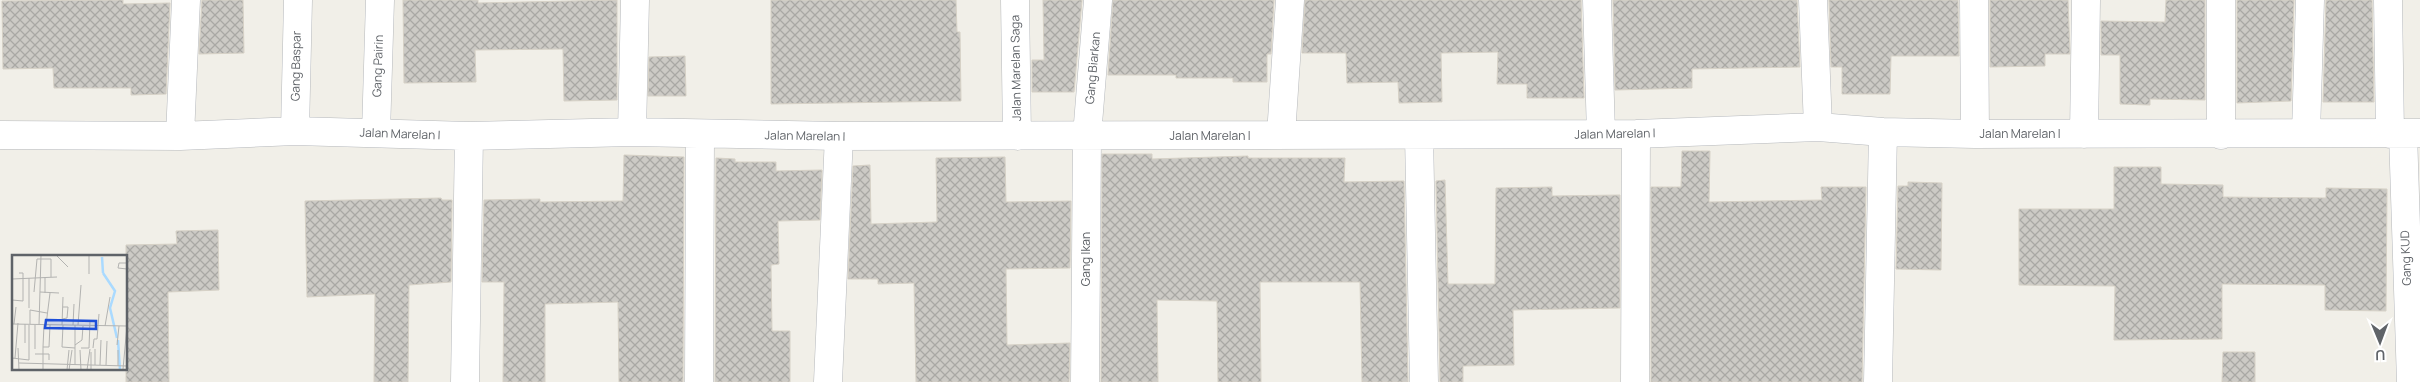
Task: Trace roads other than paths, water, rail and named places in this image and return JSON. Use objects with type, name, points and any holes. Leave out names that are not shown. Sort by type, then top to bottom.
[{"type":"street","points":[[180,136],[186,0]]},
{"type":"street","name":"Gang Baspar","points":[[295,131],[298,0]]},
{"type":"street","name":"Gang Pairin","points":[[376,133],[380,0]]},
{"type":"street","points":[[632,132],[635,0]]},
{"type":"street","name":"Jalan Marelan Saga","points":[[1015,0],[1017,136]]},
{"type":"street","name":"Gang Biarkan","points":[[1087,136],[1098,0]]},
{"type":"street","points":[[1280,136],[1290,0]]},
{"type":"street","points":[[1597,0],[1601,134]]},
{"type":"street","points":[[1813,0],[1818,127]]},
{"type":"street","points":[[1974,0],[1975,134]]},
{"type":"street","points":[[2084,134],[2086,0]]},
{"type":"street","points":[[2221,0],[2221,135]]},
{"type":"street","points":[[2306,133],[2310,0]]},
{"type":"street","name":"Gang KUD","points":[[2388,0],[2404,133],[2411,382]]},
{"type":"street","name":"Jalan Marelan I","points":[[0,135],[180,136],[295,131],[469,136],[632,132],[839,136],[1280,136],[1636,134],[1818,127],[1883,132],[1975,134],[2221,135],[2404,133]]},
{"type":"street","points":[[1878,382],[1883,132]]},
{"type":"street","points":[[699,382],[700,134]]},
{"type":"street","points":[[1635,382],[1636,134]]},
{"type":"street","points":[[1419,135],[1424,382]]},
{"type":"street","points":[[465,382],[469,136]]},
{"type":"street","points":[[828,382],[839,136]]},
{"type":"street","name":"Gang Ikan","points":[[1086,382],[1087,136]]}]
